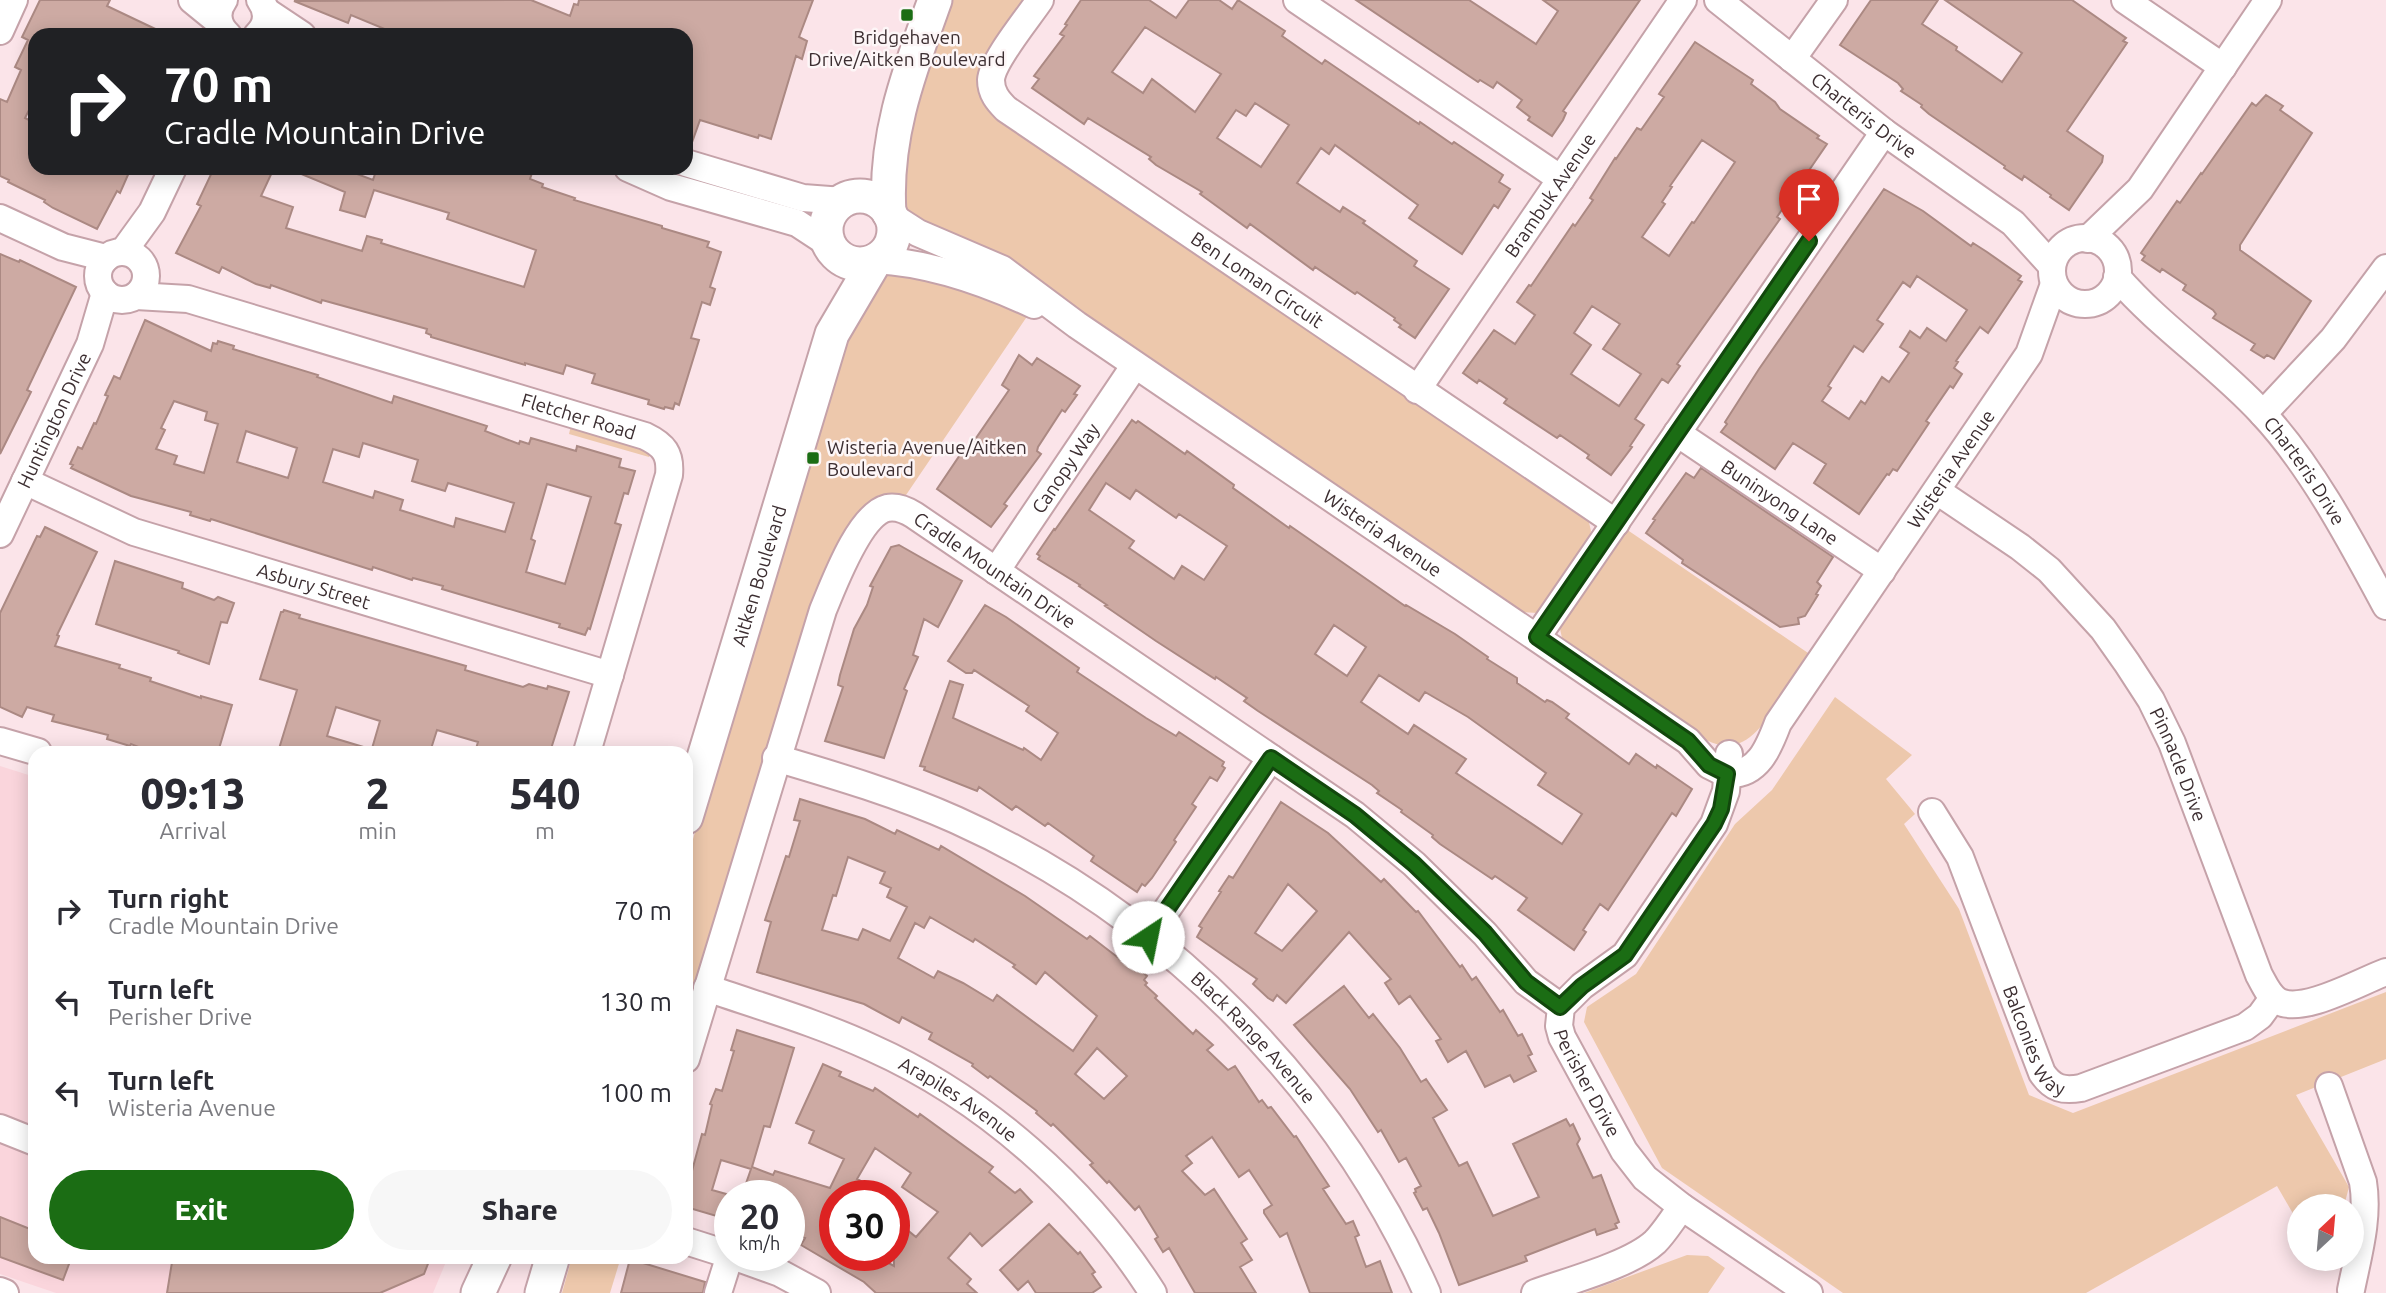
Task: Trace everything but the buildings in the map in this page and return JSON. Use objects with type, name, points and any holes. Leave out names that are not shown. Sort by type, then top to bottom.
[{"type":"main road","points":[[897,112],[846,200],[830,215],[827,225],[830,246],[846,261],[855,264],[875,261],[890,245],[893,225],[887,179],[897,112],[935,0]]},
{"type":"main road","points":[[846,200],[867,197],[883,206],[890,214]]},
{"type":"main road","name":"Aitken Boulevard","points":[[693,794],[832,334],[835,284],[830,246]]},
{"type":"main road","name":"Aitken Boulevard","points":[[832,334],[875,261]]},
{"type":"main road","points":[[478,1293],[491,1264]]},
{"type":"street","points":[[0,30],[15,0]]},
{"type":"street","points":[[192,0],[224,25]]},
{"type":"street","name":"Ben Loman Circuit","points":[[1040,0],[993,72],[992,89],[999,102],[1017,117],[1417,390],[1616,523]]},
{"type":"street","points":[[1297,0],[1561,179]]},
{"type":"street","name":"Brambuk Avenue","points":[[1417,390],[1683,0]]},
{"type":"street","name":"Charteris Drive","points":[[1718,0],[1884,132],[2013,223],[2053,275]]},
{"type":"street","points":[[1792,59],[1834,0]]},
{"type":"street","points":[[2125,0],[2223,67]]},
{"type":"street","points":[[2140,189],[2108,295],[2090,303],[2069,300],[2061,294],[2053,275],[2055,257],[2140,189],[2268,0]]},
{"type":"street","points":[[262,10],[291,28]]},
{"type":"street","points":[[1537,637],[1884,132]]},
{"type":"street","points":[[693,165],[803,198],[846,200]]},
{"type":"street","name":"Huntington Drive","points":[[0,534],[170,175]]},
{"type":"street","points":[[644,175],[671,187],[797,223],[830,246]]},
{"type":"street","name":"Wisteria Avenue","points":[[890,214],[918,233],[1002,269],[1135,365],[1688,741],[1709,765],[1728,764],[1778,723],[2029,354],[2090,303]]},
{"type":"street","name":"Fletcher Road","points":[[0,218],[123,277],[188,299],[645,436],[657,442],[668,455],[669,475],[589,746]]},
{"type":"street","name":"Charteris Drive","points":[[2013,223],[2077,241]]},
{"type":"street","points":[[2077,241],[2098,241],[2115,266]]},
{"type":"street","name":"Wisteria Avenue","points":[[875,261],[909,262],[953,275],[1019,298],[1077,325]]},
{"type":"street","name":"Charteris Drive","points":[[2115,266],[2166,328],[2205,358],[2263,414],[2293,450],[2386,607]]},
{"type":"street","points":[[2263,414],[2333,340],[2386,268]]},
{"type":"street","name":"Wisteria Avenue","points":[[2029,354],[2053,275]]},
{"type":"street","name":"Charteris Drive","points":[[2090,303],[2166,328]]},
{"type":"street","name":"Canopy Way","points":[[996,571],[1135,365]]},
{"type":"street","name":"Buninyong Lane","points":[[1677,433],[1882,570]]},
{"type":"street","name":"Asbury Street","points":[[25,481],[134,532],[610,675]]},
{"type":"street","name":"Pinnacle Drive","points":[[1937,491],[2049,570],[2103,629],[2127,663],[2151,701],[2172,743],[2259,975],[2273,998]]},
{"type":"street","name":"Cradle Mountain Drive","points":[[693,1035],[823,610],[860,534],[872,517],[891,508],[906,510],[1355,815],[1414,864],[1485,933],[1526,982],[1560,1007]]},
{"type":"street","points":[[0,741],[28,749]]},
{"type":"street","name":"Black Range Avenue","points":[[776,758],[870,786],[956,820],[1051,870],[1109,907],[1192,972],[1227,1005],[1325,1118],[1387,1214],[1427,1293]]},
{"type":"street","points":[[1148,937],[1271,758]]},
{"type":"street","name":"Perisher Drive","points":[[1728,764],[1721,809],[1714,824],[1632,945],[1614,964],[1582,986],[1560,1007],[1559,1026],[1562,1037],[1624,1151],[1645,1178],[1682,1207],[1809,1293]]},
{"type":"street","name":"Balconies Way","points":[[1932,813],[1959,857],[2042,1073],[2054,1087],[2081,1088],[2245,1027],[2260,1016],[2273,998]]},
{"type":"street","points":[[2273,998],[2288,1005],[2311,1002],[2386,972]]},
{"type":"street","name":"Arapiles Avenue","points":[[707,988],[785,1013],[863,1044],[916,1070],[960,1098],[1022,1144],[1060,1179],[1121,1248],[1153,1293]]},
{"type":"street","points":[[2329,1086],[2363,1182],[2376,1199],[2364,1221],[2349,1292]]},
{"type":"street","points":[[0,1128],[28,1139]]},
{"type":"street","points":[[1535,1293],[1643,1251],[1655,1241],[1682,1207]]},
{"type":"street","points":[[693,1243],[714,1250]]},
{"type":"street","points":[[718,1293],[725,1271]]},
{"type":"street","points":[[774,1271],[817,1293]]},
{"type":"street","points":[[0,1291],[5,1293]]},
{"type":"shaded area","points":[[951,0],[1027,0],[981,96],[990,111],[1588,518],[1591,531],[1587,544],[1538,613],[1519,612],[906,217],[901,187],[910,116]]},
{"type":"shaded area","points":[[900,272],[926,278],[1028,315],[904,498],[879,498],[861,515],[693,995],[693,839],[840,338],[885,275]]},
{"type":"shaded area","points":[[571,425],[644,448],[651,453],[649,457],[569,434]]},
{"type":"shaded area","points":[[1626,529],[1811,655],[1758,730],[1741,743],[1719,745],[1706,740],[1572,649],[1562,638],[1559,624]]},
{"type":"shaded area","points":[[1835,697],[1912,755],[1886,779],[1915,814],[1904,824],[1959,909],[2029,1095],[2073,1113],[2386,992],[2386,1059],[2296,1095],[2349,1187],[2347,1194],[2287,1194],[2287,1203],[2277,1186],[2086,1293],[1843,1293],[1662,1168],[1584,1022],[1587,1007],[1636,974],[1735,824],[1772,790]]},
{"type":"shaded area","points":[[0,766],[28,775],[28,1264],[445,1264],[433,1293],[56,1293],[0,1274]]},
{"type":"shaded area","points":[[1687,1255],[1708,1256],[1725,1268],[1708,1293],[1584,1293]]},
{"type":"shaded area","points":[[570,1264],[619,1264],[610,1293],[562,1293]]},
{"type":"place","name":"Bridgehaven Drive/Aitken Boulevard","points":[[907,15]]},
{"type":"place","name":"Wisteria Avenue/Aitken Boulevard","points":[[813,458]]},
{"type":"route","points":[[1148,937],[1271,758],[1355,815],[1414,864],[1485,933],[1526,982],[1560,1007],[1582,986],[1625,955],[1714,824],[1726,791],[1727,774],[1709,765],[1688,741],[1537,637],[1809,241]]}]
